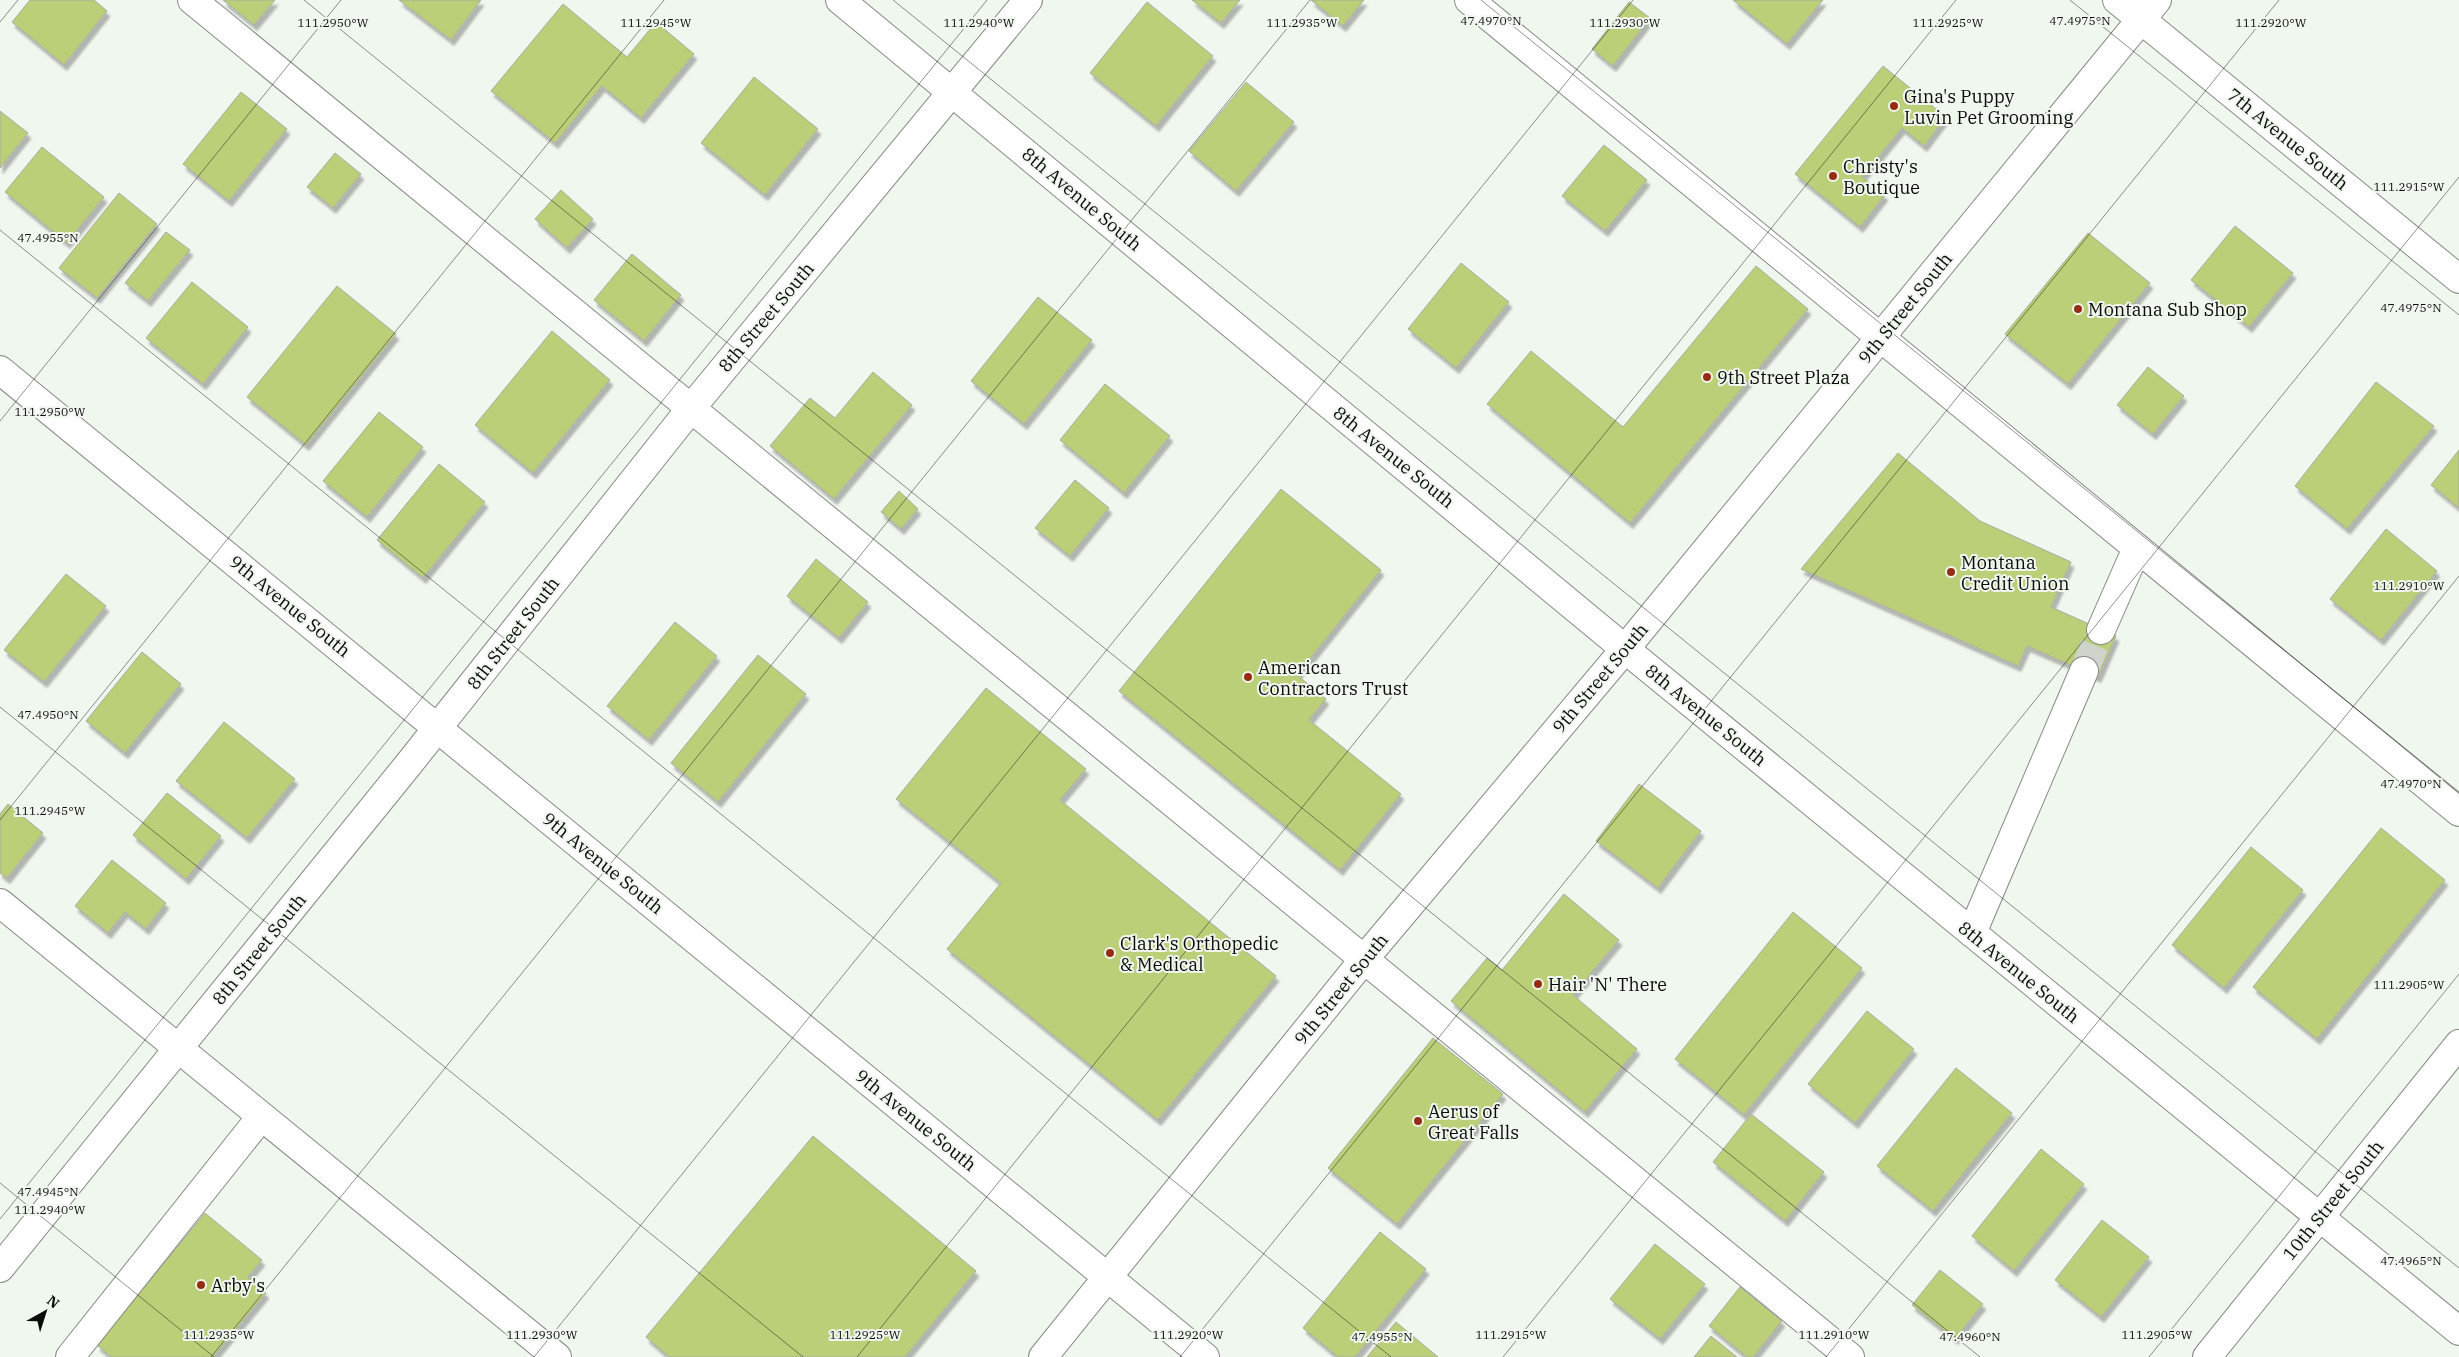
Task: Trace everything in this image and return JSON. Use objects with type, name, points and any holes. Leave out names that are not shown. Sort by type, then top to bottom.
[{"type":"street","points":[[192,0],[692,407],[1850,1357]]},
{"type":"street","name":"8th Avenue South","points":[[840,0],[1625,648],[2459,1331]]},
{"type":"street","name":"8th Street South","points":[[0,1268],[438,728],[692,407],[1028,0]]},
{"type":"street","points":[[1468,0],[2459,812]]},
{"type":"street","name":"7th Avenue South","points":[[2117,0],[2149,10],[2459,279]]},
{"type":"street","name":"9th Street South","points":[[1044,1357],[1365,958],[1625,648],[2149,10]]},
{"type":"street","name":"9th Avenue South","points":[[0,370],[1206,1357]]},
{"type":"street","points":[[2101,630],[2137,548]]},
{"type":"street","points":[[1972,933],[2084,671]]},
{"type":"street","points":[[0,903],[557,1357]]},
{"type":"street","name":"10th Street South","points":[[2207,1357],[2459,1044]]},
{"type":"street","points":[[70,1357],[261,1117]]},
{"type":"building","points":[[30,0],[94,0],[107,11],[64,65],[12,22]]},
{"type":"building","points":[[223,0],[275,0],[254,25]]},
{"type":"building","points":[[399,0],[481,0],[451,40]]},
{"type":"building","points":[[1192,0],[1240,0],[1221,23]]},
{"type":"building","points":[[1311,0],[1364,0],[1343,26]]},
{"type":"building","points":[[1733,0],[1823,0],[1787,44]]},
{"type":"building","points":[[1147,2],[1213,56],[1156,126],[1090,73]]},
{"type":"building","points":[[1629,2],[1650,18],[1613,66],[1592,49]]},
{"type":"building","points":[[563,4],[627,57],[656,22],[694,54],[641,118],[602,86],[555,143],[491,91]]},
{"type":"building","points":[[1883,66],[1946,117],[1924,146],[1902,128],[1862,177],[1885,195],[1860,227],[1795,174]]},
{"type":"building","points":[[754,77],[818,129],[765,195],[701,143]]},
{"type":"building","points":[[1246,82],[1294,122],[1236,191],[1189,151]]},
{"type":"building","points":[[241,92],[287,129],[229,201],[183,164]]},
{"type":"building","points":[[0,111],[28,133],[0,168]]},
{"type":"building","points":[[1604,145],[1647,180],[1605,231],[1562,196]]},
{"type":"building","points":[[42,147],[104,197],[67,243],[5,192]]},
{"type":"building","points":[[335,153],[361,174],[333,208],[307,187]]},
{"type":"building","points":[[561,190],[593,219],[567,248],[535,219]]},
{"type":"building","points":[[119,193],[157,224],[97,298],[59,268]]},
{"type":"building","points":[[2235,226],[2293,273],[2249,327],[2191,280]]},
{"type":"building","points":[[166,232],[190,250],[148,301],[125,283]]},
{"type":"building","name":"Montana Sub Shop","points":[[2088,233],[2150,283],[2068,384],[2005,334]]},
{"type":"building","points":[[632,254],[681,295],[644,341],[594,300]]},
{"type":"building","points":[[1461,263],[1509,302],[1456,368],[1408,329]]},
{"type":"building","name":"9th Street Plaza","points":[[1756,266],[1808,309],[1630,523],[1487,404],[1531,351],[1623,427]]},
{"type":"building","points":[[192,282],[248,327],[203,384],[146,338]]},
{"type":"building","points":[[337,286],[396,334],[306,445],[247,397]]},
{"type":"building","points":[[1038,297],[1092,340],[1024,424],[971,381]]},
{"type":"building","points":[[552,331],[610,380],[533,473],[475,425]]},
{"type":"building","points":[[2148,367],[2184,396],[2153,434],[2117,405]]},
{"type":"building","points":[[873,372],[912,405],[834,499],[770,446],[810,398],[835,418]]},
{"type":"building","points":[[2376,382],[2434,426],[2347,529],[2295,486]]},
{"type":"building","points":[[1105,384],[1170,436],[1124,493],[1060,440]]},
{"type":"building","points":[[379,412],[423,447],[367,517],[323,481]]},
{"type":"building","points":[[2459,450],[2459,508],[2431,485]]},
{"type":"building","points":[[1898,453],[1980,521],[2071,562],[2051,607],[2116,636],[2098,677],[2027,646],[2018,666],[1801,569]]},
{"type":"building","points":[[439,464],[485,502],[423,578],[377,540]]},
{"type":"building","points":[[1075,480],[1109,508],[1070,556],[1035,528]]},
{"type":"building","points":[[1281,489],[1381,570],[1297,675],[1326,699],[1309,720],[1401,794],[1340,870],[1119,691]]},
{"type":"building","points":[[899,491],[918,509],[901,529],[881,512]]},
{"type":"building","points":[[2386,529],[2437,571],[2381,640],[2330,599]]},
{"type":"building","points":[[816,559],[868,602],[839,638],[787,596]]},
{"type":"building","points":[[66,574],[106,606],[44,682],[4,650]]},
{"type":"building","points":[[675,622],[717,656],[649,740],[607,706]]},
{"type":"building","points":[[142,652],[181,684],[125,753],[86,721]]},
{"type":"building","points":[[758,655],[806,694],[718,802],[671,763]]},
{"type":"building","points":[[986,688],[1086,769],[1060,800],[1276,976],[1158,1120],[947,949],[1001,883],[896,799]]},
{"type":"building","points":[[224,722],[295,779],[247,838],[176,781]]},
{"type":"building","points":[[1639,784],[1701,831],[1658,888],[1596,841]]},
{"type":"building","points":[[167,793],[221,836],[186,879],[133,835]]},
{"type":"building","points":[[8,804],[43,833],[7,878],[0,873],[0,814]]},
{"type":"building","points":[[2381,828],[2445,880],[2317,1039],[2253,987]]},
{"type":"building","points":[[2251,847],[2303,890],[2224,988],[2172,945]]},
{"type":"building","points":[[112,860],[166,903],[146,929],[125,912],[108,933],[75,906]]},
{"type":"building","points":[[1564,894],[1619,940],[1573,995],[1637,1049],[1585,1112],[1451,1001],[1487,958],[1502,970]]},
{"type":"building","points":[[1793,912],[1862,968],[1744,1115],[1675,1059]]},
{"type":"building","points":[[1867,1011],[1914,1049],[1855,1123],[1808,1084]]},
{"type":"building","points":[[1433,1038],[1503,1094],[1397,1224],[1328,1168]]},
{"type":"building","points":[[1956,1068],[2012,1113],[1933,1211],[1877,1166]]},
{"type":"building","points":[[1751,1114],[1824,1172],[1785,1221],[1713,1162]]},
{"type":"building","points":[[813,1136],[976,1271],[905,1357],[669,1357],[646,1337]]},
{"type":"building","points":[[2041,1149],[2084,1184],[2014,1271],[1972,1236]]},
{"type":"building","name":"Arby's","points":[[205,1213],[262,1260],[248,1277],[266,1293],[213,1357],[111,1357],[97,1345]]},
{"type":"building","points":[[2102,1220],[2149,1257],[2101,1317],[2055,1280]]},
{"type":"building","points":[[1380,1232],[1426,1269],[1355,1357],[1338,1357],[1303,1328]]},
{"type":"building","points":[[1655,1244],[1705,1284],[1660,1339],[1610,1299]]},
{"type":"building","points":[[1940,1270],[1983,1304],[1955,1339],[1912,1305]]},
{"type":"building","points":[[1740,1287],[1782,1321],[1753,1357],[1747,1357],[1709,1326]]},
{"type":"building","points":[[1396,1322],[1438,1357],[1367,1357]]},
{"type":"building","points":[[1711,1336],[1737,1357],[1694,1357]]},
{"type":"tunnel","points":[[2084,671],[2101,630]]},
{"type":"place","name":"Gina's Puppy Luvin Pet Grooming","points":[[1894,106]]},
{"type":"place","name":"Christy's Boutique","points":[[1833,176]]},
{"type":"place","name":"Montana Sub Shop","points":[[2078,309]]},
{"type":"place","name":"9th Street Plaza","points":[[1707,377]]},
{"type":"place","name":"Montana Credit Union","points":[[1951,572]]},
{"type":"place","name":"American Contractors Trust","points":[[1248,677]]},
{"type":"place","name":"Clark's Orthopedic & Medical","points":[[1110,953]]},
{"type":"place","name":"Hair 'N' There","points":[[1538,984]]},
{"type":"place","name":"Aerus of Great Falls","points":[[1418,1121]]},
{"type":"place","name":"Arby's","points":[[201,1285]]}]
